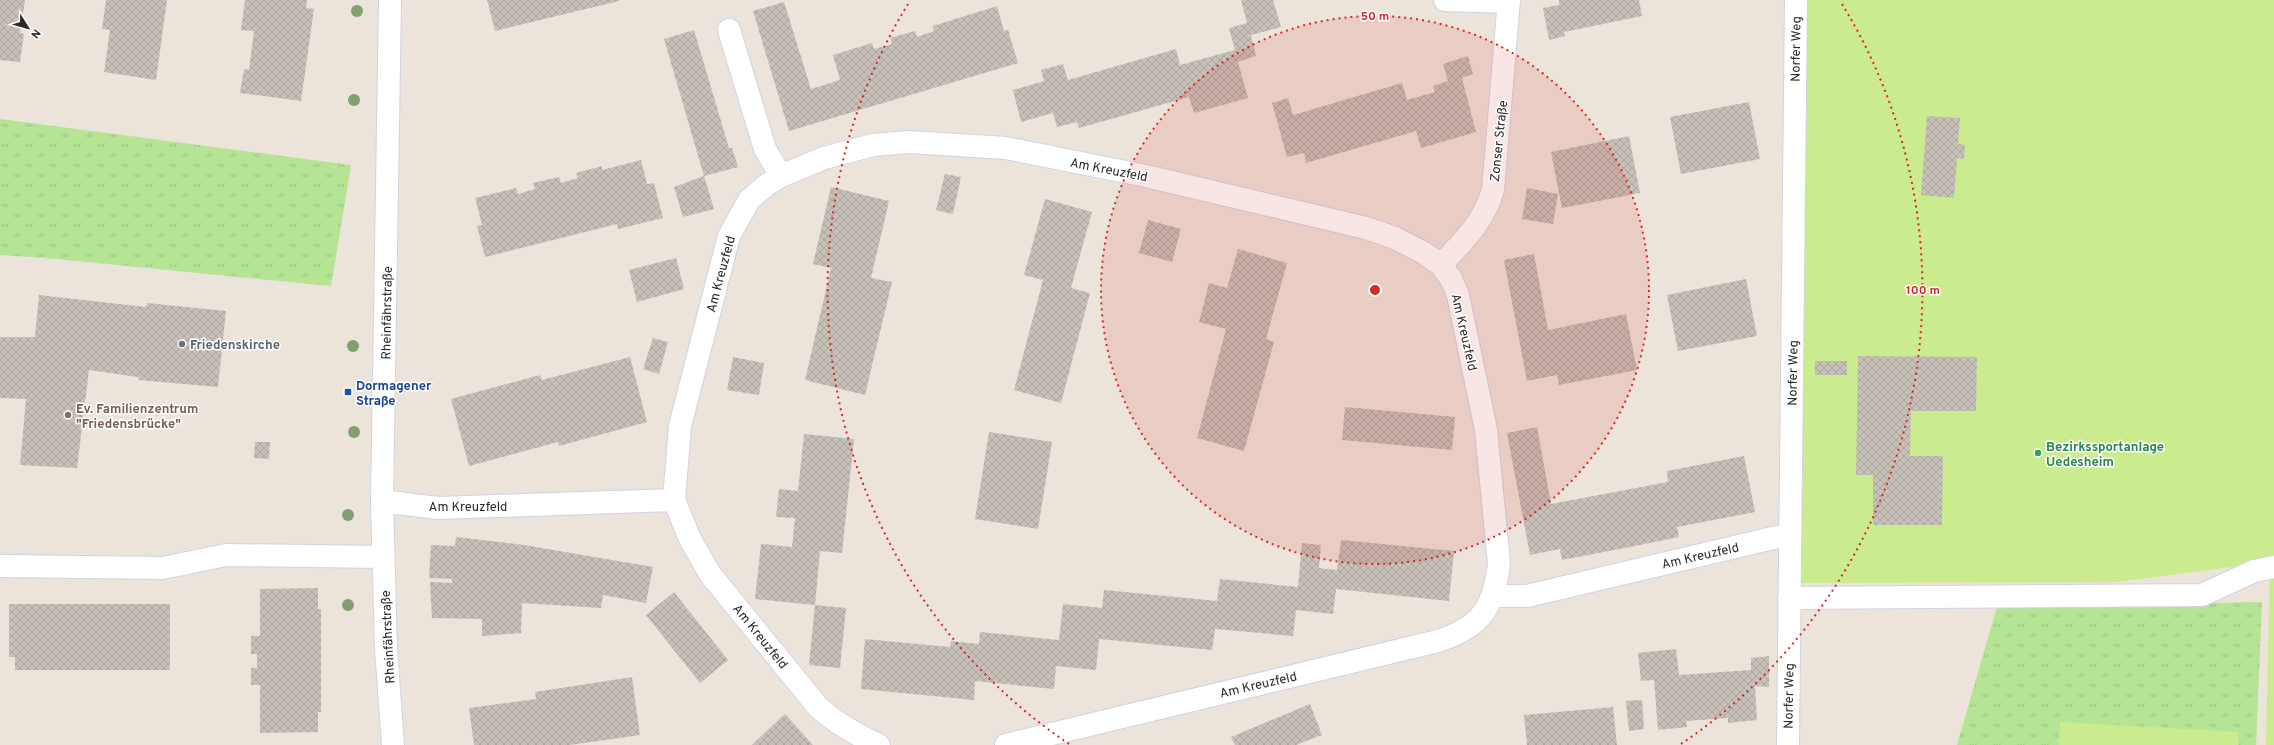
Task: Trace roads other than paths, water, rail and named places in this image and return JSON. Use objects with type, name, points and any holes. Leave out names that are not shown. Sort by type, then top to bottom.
[{"type":"street","name":"Rheinfährstraße","points":[[390,0],[382,501],[386,649],[393,745]]},
{"type":"street","points":[[1445,0],[1509,1]]},
{"type":"street","name":"Norfer Weg","points":[[1788,745],[1796,0]]},
{"type":"street","name":"Zonser Straße","points":[[1441,265],[1480,221],[1488,207],[1493,190],[1509,1]]},
{"type":"street","points":[[729,30],[765,149],[781,176]]},
{"type":"street","name":"Am Kreuzfeld","points":[[879,745],[857,736],[836,723],[818,707],[710,574],[690,539],[674,500],[680,426],[729,236],[749,200],[765,186],[781,176],[824,158],[873,145],[922,142],[1006,148],[1146,176],[1336,220],[1394,238],[1441,265],[1451,279],[1458,295],[1486,430],[1499,563],[1497,580],[1492,596],[1485,610],[1468,630],[1438,641],[1006,745]]},
{"type":"street","name":"Am Kreuzfeld","points":[[382,501],[438,508],[674,500]]},
{"type":"street","name":"Am Kreuzfeld","points":[[1492,596],[1527,596],[1790,534]]},
{"type":"street","points":[[0,565],[163,568],[226,555],[384,557]]},
{"type":"street","points":[[1789,598],[2202,595],[2254,571],[2274,567]]},
{"type":"place","name":"Friedenskirche","points":[[182,344]]},
{"type":"place","name":"Dormagener Straße","points":[[348,392]]},
{"type":"place","name":"Ev. Familienzentrum \"Friedensbrücke\"","points":[[68,415]]},
{"type":"place","name":"Bezirkssportanlage Uedesheim","points":[[2038,453]]}]
